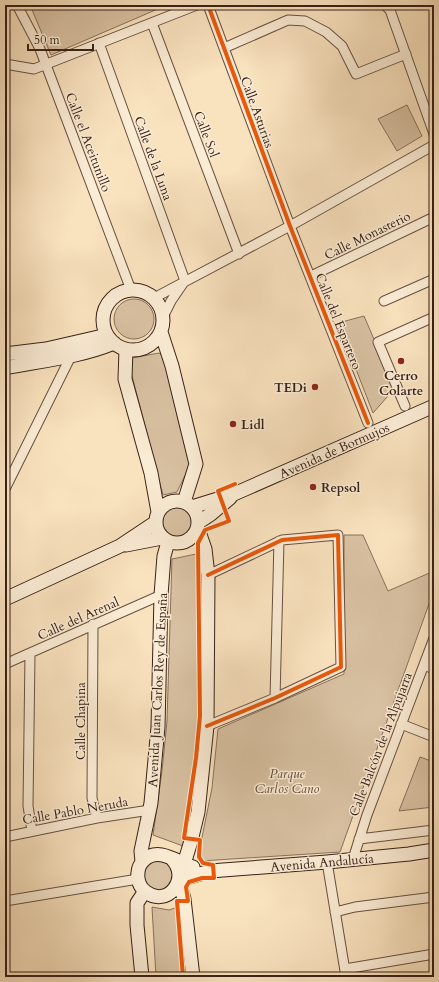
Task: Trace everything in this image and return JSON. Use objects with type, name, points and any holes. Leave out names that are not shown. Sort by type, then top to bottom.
[{"type":"street","name":"Calle el Aceitunillo","points":[[17,5],[40,49],[131,290]]},
{"type":"street","points":[[5,64],[34,69],[197,5]]},
{"type":"street","name":"Calle Asturias","points":[[208,5],[290,226]]},
{"type":"street","points":[[385,5],[390,10],[434,134]]},
{"type":"street","points":[[224,48],[288,20],[305,21],[326,32],[342,46],[356,74],[406,54]]},
{"type":"street","name":"Calle Sol","points":[[152,23],[239,254]]},
{"type":"street","name":"Calle de la Luna","points":[[99,43],[185,281]]},
{"type":"street","points":[[154,298],[239,254],[434,145]]},
{"type":"street","name":"Calle Monasterio","points":[[311,276],[434,217]]},
{"type":"street","name":"Calle del Espartero","points":[[290,226],[368,422]]},
{"type":"street","points":[[384,301],[434,279]]},
{"type":"street","points":[[163,316],[171,301],[185,281]]},
{"type":"street","points":[[5,354],[116,342],[134,350],[143,348],[150,345],[156,339],[161,332],[163,324],[162,310],[154,298],[139,290],[121,292],[113,298],[107,306],[104,315],[104,325],[116,342],[151,473],[157,528],[165,540]]},
{"type":"street","points":[[405,406],[378,342],[434,317]]},
{"type":"street","points":[[161,332],[172,366],[196,464],[188,504]]},
{"type":"street","points":[[5,368],[71,356],[102,348],[116,342]]},
{"type":"street","points":[[5,488],[71,356]]},
{"type":"street","name":"Avenida de Bormujos","points":[[188,504],[234,494],[434,406]]},
{"type":"street","name":"Avenida de Bormujos","points":[[198,525],[234,494]]},
{"type":"street","points":[[5,599],[120,546],[157,517],[167,504],[173,502],[188,504],[198,516],[198,525],[205,549],[208,575],[207,726],[198,812],[191,841],[178,862],[179,879],[184,899],[193,977]]},
{"type":"street","points":[[120,546],[165,540],[175,544],[182,543],[194,536],[198,525]]},
{"type":"street","points":[[207,726],[275,698],[341,667],[338,536],[282,540],[208,575]]},
{"type":"street","name":"Avenida Juan Carlos Rey de España","points":[[142,862],[141,851],[150,810],[158,727],[161,595],[165,540]]},
{"type":"street","points":[[275,698],[279,541]]},
{"type":"street","name":"Calle del Arenal","points":[[5,664],[161,595]]},
{"type":"street","name":"Calle Chapina","points":[[93,624],[92,798],[97,818]]},
{"type":"street","name":"Calle Balcón de la Alpujarra","points":[[353,859],[401,724],[434,638]]},
{"type":"street","points":[[30,654],[28,806],[32,831]]},
{"type":"street","points":[[424,665],[434,669]]},
{"type":"street","points":[[401,724],[434,737]]},
{"type":"street","name":"Calle Pablo Neruda","points":[[5,837],[97,818],[150,810]]},
{"type":"street","points":[[359,839],[434,830]]},
{"type":"street","points":[[191,841],[193,858],[210,871]]},
{"type":"street","name":"Avenida Andalucía","points":[[210,871],[327,862],[434,850]]},
{"type":"street","points":[[179,879],[172,892],[158,896],[151,895],[140,886],[138,873],[142,862],[153,855],[160,854],[166,855],[178,862],[210,871]]},
{"type":"street","points":[[327,862],[345,973],[434,954]]},
{"type":"street","points":[[179,879],[210,871]]},
{"type":"street","points":[[5,901],[138,879]]},
{"type":"street","points":[[142,977],[137,925],[137,903],[145,891]]},
{"type":"street","points":[[335,912],[355,907],[434,897]]},
{"type":"green space","points":[[30,5],[167,5],[51,55]]},
{"type":"green space","points":[[407,105],[422,136],[397,151],[378,119]]},
{"type":"green space","points":[[130,299],[138,299],[145,302],[151,308],[154,319],[151,330],[145,336],[138,339],[130,339],[123,336],[117,330],[114,323],[114,315],[117,308],[123,302]]},
{"type":"green space","points":[[364,316],[395,388],[373,413],[338,323]]},
{"type":"green space","points":[[159,353],[164,357],[191,463],[177,492],[163,495],[131,372],[132,358]]},
{"type":"green space","points":[[177,506],[189,511],[194,523],[189,535],[177,540],[165,535],[160,523],[165,511]]},
{"type":"green space","name":"Parque Carlos Cano","points":[[344,535],[363,535],[388,591],[434,571],[434,590],[340,852],[201,861],[199,852],[212,788],[218,729],[344,674]]},
{"type":"green space","points":[[201,553],[203,597],[202,726],[193,812],[183,846],[153,835],[167,721],[172,559]]},
{"type":"green space","points":[[420,757],[434,762],[434,807],[399,811]]},
{"type":"green space","points":[[152,860],[167,861],[175,874],[168,888],[158,891],[148,887],[143,879],[144,868]]},
{"type":"green space","points":[[180,906],[187,977],[156,977],[152,907],[169,910]]},
{"type":"cycle path","points":[[208,5],[290,226],[368,423]]},
{"type":"cycle path","points":[[183,977],[177,901],[188,901],[186,887],[189,882],[202,878],[214,878],[213,865],[203,863],[199,857],[200,840],[184,838],[196,758],[200,716],[198,543],[205,530],[229,521],[218,491],[235,484]]},
{"type":"cycle path","points":[[207,726],[275,698],[341,667],[338,535],[282,540],[208,575]]},
{"type":"place","name":"Cerro Colarte","points":[[401,361]]},
{"type":"place","name":"TEDi","points":[[315,387]]},
{"type":"place","name":"Lidl","points":[[233,424]]},
{"type":"place","name":"Repsol","points":[[313,487]]}]
